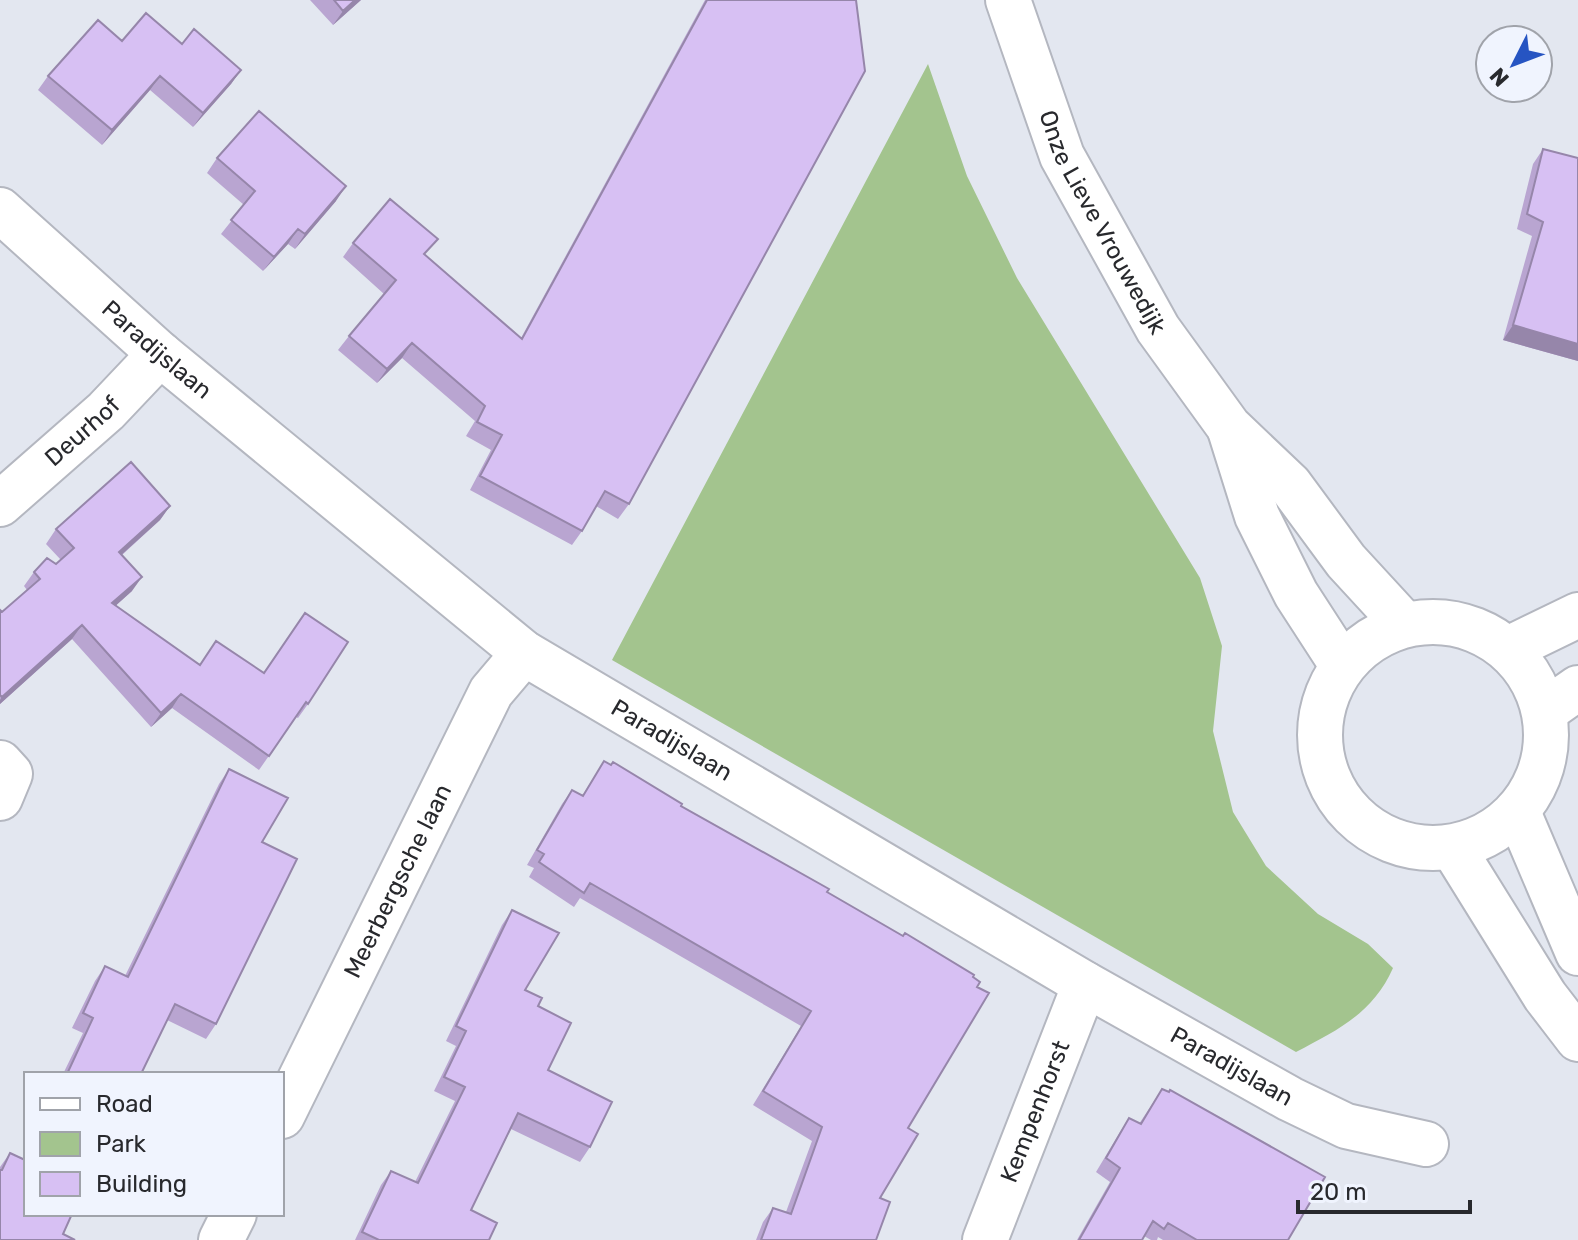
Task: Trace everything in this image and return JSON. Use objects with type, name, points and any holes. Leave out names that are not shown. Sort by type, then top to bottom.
[{"type":"street","name":"Onze Lieve Vrouwedijk","points":[[1008,0],[1062,156],[1158,329],[1229,427],[1290,485],[1346,561],[1404,624]]},
{"type":"street","name":"Paradijslaan","points":[[0,210],[160,354],[524,653],[1085,984],[1290,1099],[1346,1126],[1426,1144]]},
{"type":"street","name":"Deurhof","points":[[0,504],[106,411],[160,354]]},
{"type":"street","name":"Onze Lieve Vrouwedijk","points":[[1229,427],[1257,516],[1296,594],[1342,665]]},
{"type":"street","points":[[1508,649],[1578,615]]},
{"type":"street","points":[[1440,621],[1476,629],[1508,649],[1532,677],[1561,699],[1537,782],[1518,812],[1489,835],[1453,848],[1414,847],[1376,835],[1346,810],[1326,776],[1318,738],[1324,700],[1342,665],[1370,639],[1404,624],[1440,621]]},
{"type":"street","name":"Meerbergsche laan","points":[[284,1112],[491,692],[524,653]]},
{"type":"street","points":[[0,763],[10,774],[0,798]]},
{"type":"street","points":[[1518,812],[1578,953]]},
{"type":"street","points":[[1453,848],[1545,996],[1578,1039]]},
{"type":"street","name":"Kempenhorst","points":[[985,1240],[1085,984]]},
{"type":"street","points":[[221,1240],[233,1216]]},
{"type":"green space","points":[[928,64],[967,176],[1017,278],[1200,578],[1222,646],[1213,731],[1233,812],[1266,866],[1318,914],[1368,944],[1393,968],[1385,984],[1365,1009],[1340,1028],[1296,1052],[612,660]]},
{"type":"building","points":[[334,0],[355,0],[343,11]]},
{"type":"building","points":[[707,0],[856,0],[865,71],[629,504],[605,491],[582,531],[480,476],[502,435],[477,422],[485,406],[412,343],[387,369],[349,336],[396,280],[353,243],[390,199],[438,239],[424,254],[522,339]]},
{"type":"building","points":[[146,13],[182,44],[194,29],[241,70],[203,113],[160,76],[112,130],[48,76],[98,20],[122,41]]},
{"type":"building","points":[[259,111],[346,186],[305,234],[298,229],[274,257],[231,220],[255,191],[217,158]]},
{"type":"building","points":[[1543,149],[1578,158],[1578,344],[1513,325],[1543,222],[1527,214]]},
{"type":"building","points":[[131,462],[170,506],[119,552],[142,577],[112,603],[200,665],[216,641],[264,673],[305,613],[348,642],[308,704],[306,702],[269,756],[181,694],[161,713],[82,625],[2,697],[0,695],[0,610],[2,612],[40,579],[34,572],[47,558],[56,564],[74,548],[56,529]]},
{"type":"building","points":[[604,761],[611,765],[613,762],[681,806],[829,889],[827,892],[903,936],[905,933],[974,975],[980,982],[977,987],[989,993],[908,1128],[918,1134],[880,1198],[890,1202],[876,1240],[761,1240],[773,1208],[791,1214],[822,1127],[763,1091],[811,1011],[590,883],[584,893],[539,862],[544,854],[537,850],[572,790],[583,796]]},
{"type":"building","points":[[229,769],[288,798],[262,842],[297,859],[216,1024],[175,1004],[142,1072],[68,1072],[93,1018],[83,1013],[105,966],[128,977]]},
{"type":"building","points":[[512,910],[559,933],[525,990],[542,998],[538,1006],[571,1023],[548,1070],[612,1102],[590,1147],[518,1113],[471,1210],[497,1223],[489,1240],[379,1240],[362,1232],[391,1171],[418,1183],[465,1087],[444,1077],[466,1031],[456,1026]]},
{"type":"building","points":[[1162,1089],[1170,1090],[1325,1177],[1288,1240],[1197,1240],[1168,1223],[1164,1229],[1153,1221],[1142,1240],[1079,1240],[1120,1168],[1106,1158],[1129,1118],[1141,1124]]},
{"type":"building","points":[[10,1153],[24,1160],[24,1216],[71,1216],[63,1234],[75,1240],[0,1240],[2,1170]]}]
